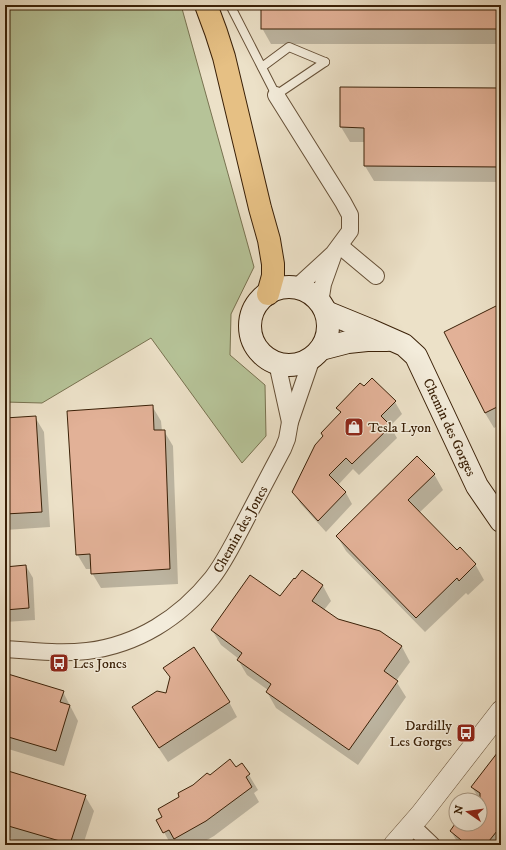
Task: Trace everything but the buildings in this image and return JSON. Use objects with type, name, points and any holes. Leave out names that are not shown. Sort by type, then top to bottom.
[{"type":"highway","points":[[206,5],[224,57],[269,240],[273,264],[273,276],[268,294]]},
{"type":"main road","points":[[296,288],[313,296],[323,308],[328,325],[326,338],[316,354],[301,363],[289,365],[277,363],[266,358],[258,349],[252,338],[250,325],[253,313],[259,302],[268,294],[277,290],[296,288]]},
{"type":"main road","name":"Chemin des Gorges","points":[[323,308],[404,345],[416,356],[477,486],[501,521]]},
{"type":"main road","name":"Chemin des Gorges","points":[[316,354],[348,342],[392,340]]},
{"type":"street","points":[[276,95],[344,202],[350,215],[350,231],[336,250],[296,288]]},
{"type":"street","points":[[336,250],[376,276]]},
{"type":"street","points":[[323,308],[323,284],[336,250]]},
{"type":"street","name":"Chemin des Joncs","points":[[5,649],[68,652],[98,649],[118,644],[136,638],[164,624],[192,600],[212,578],[225,558],[283,449],[287,439],[290,422],[316,354]]},
{"type":"street","name":"Chemin des Joncs","points":[[277,363],[290,422]]},
{"type":"street","points":[[432,845],[404,838],[501,711]]},
{"type":"lane","points":[[230,5],[276,95],[325,62],[289,47],[262,67]]},
{"type":"green space","points":[[5,5],[181,5],[254,267],[231,314],[230,355],[265,385],[266,436],[242,463],[151,338],[42,403],[5,402]]},
{"type":"place","name":"Tesla Lyon","points":[[354,427]]},
{"type":"place","name":"Les Joncs","points":[[59,663]]},
{"type":"place","name":"Dardilly Les Gorges","points":[[466,733]]}]
